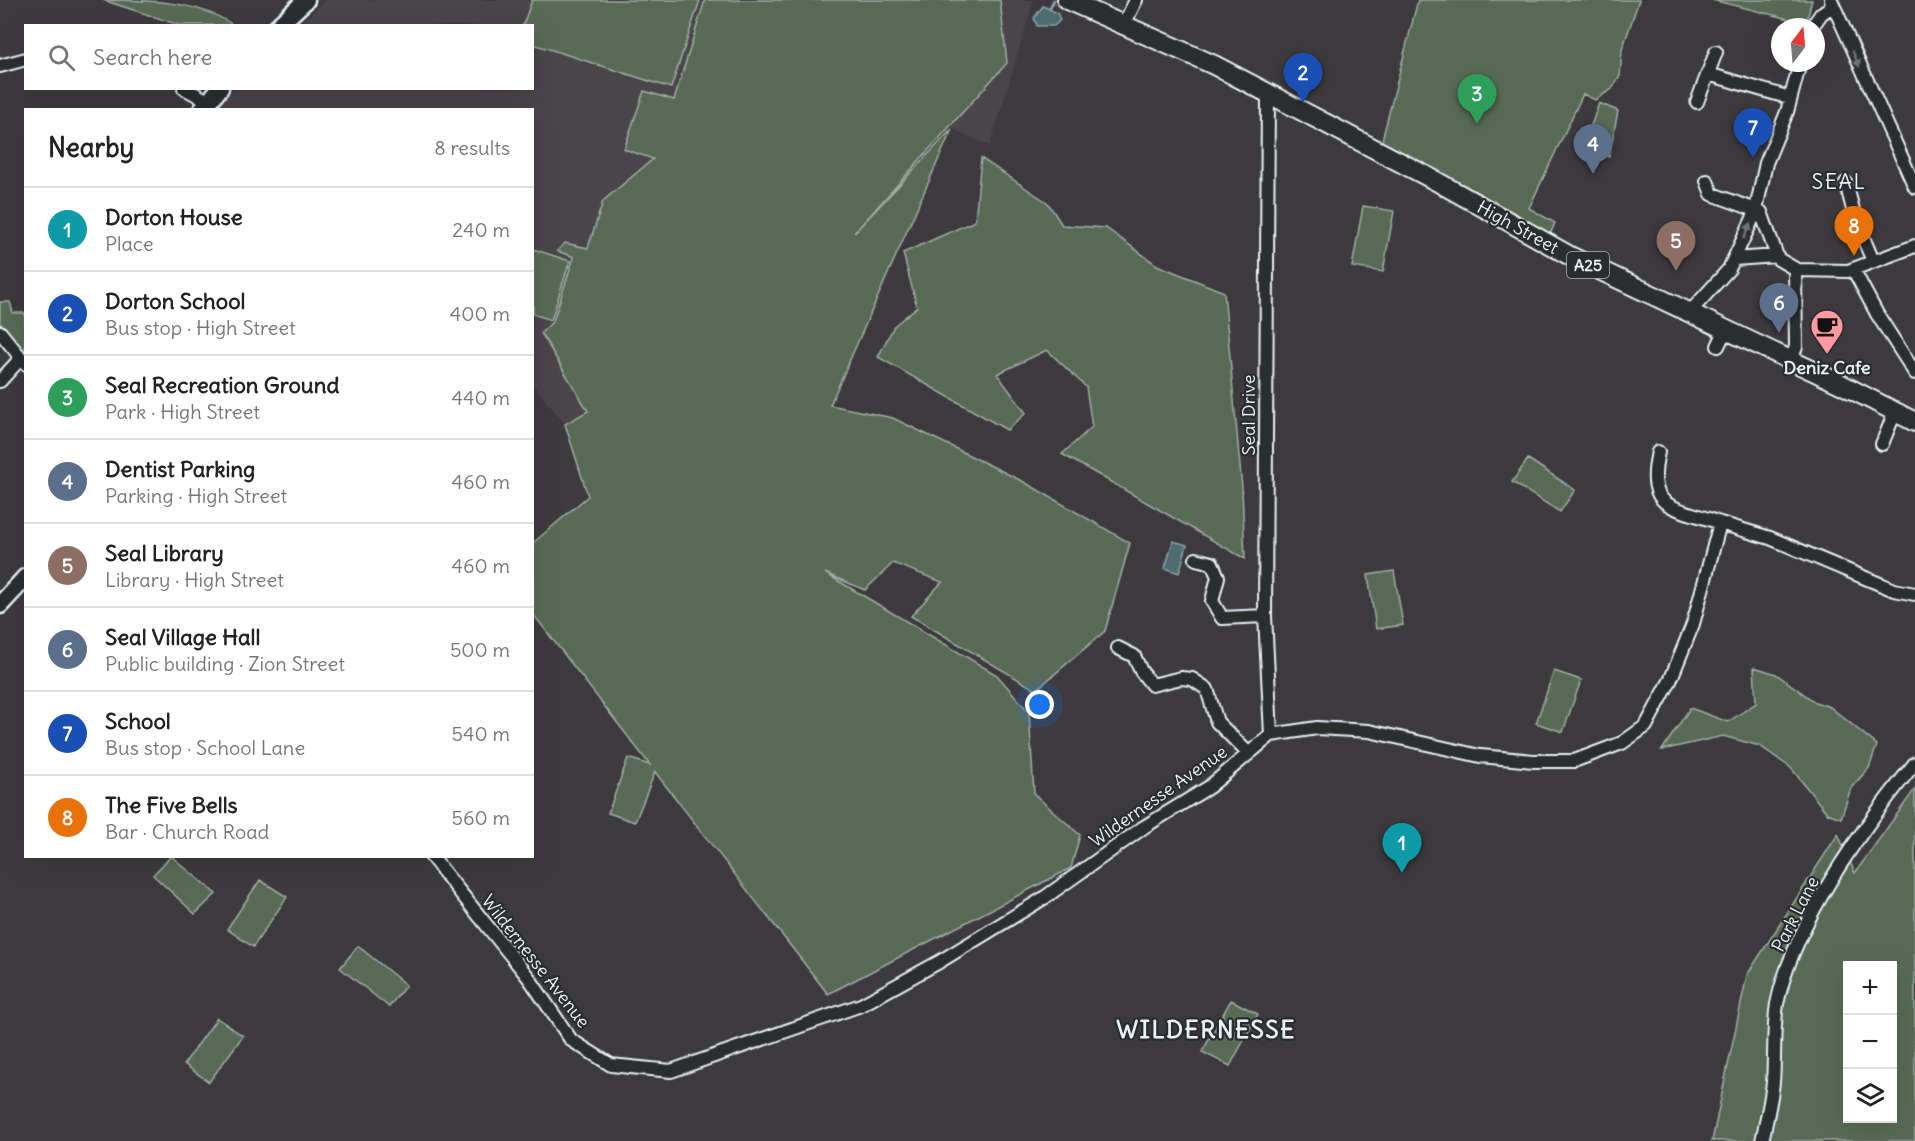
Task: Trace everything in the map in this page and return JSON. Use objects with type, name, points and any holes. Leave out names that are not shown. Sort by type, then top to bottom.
[{"type":"highway","name":"High Street","points":[[1067,0],[1214,65],[1436,181],[1546,243],[1915,422]]},
{"type":"main road","points":[[280,24],[306,0]]},
{"type":"main road","points":[[205,105],[218,90]]},
{"type":"main road","points":[[0,605],[24,579]]},
{"type":"street","points":[[1124,24],[1136,0]]},
{"type":"street","points":[[1818,18],[1832,3],[1915,187]]},
{"type":"street","points":[[1697,102],[1716,52]]},
{"type":"street","points":[[0,66],[24,60]]},
{"type":"street","points":[[1690,312],[1724,275],[1734,259],[1756,210],[1769,155],[1797,72]]},
{"type":"street","points":[[1708,74],[1790,98]]},
{"type":"street","points":[[186,90],[205,105]]},
{"type":"street","name":"Seal Drive","points":[[1268,94],[1265,616],[1271,735]]},
{"type":"street","points":[[1707,181],[1712,194],[1762,212],[1777,255],[1781,262],[1795,270],[1853,269],[1915,246]]},
{"type":"street","points":[[1846,183],[1856,221],[1873,261]]},
{"type":"street","points":[[1734,259],[1777,255]]},
{"type":"street","points":[[1853,269],[1877,314],[1915,373]]},
{"type":"street","points":[[1791,360],[1796,348],[1795,270]]},
{"type":"street","points":[[1718,346],[1726,329]]},
{"type":"street","points":[[0,332],[23,361],[0,381]]},
{"type":"street","points":[[1882,444],[1895,412]]},
{"type":"street","points":[[1658,452],[1653,475],[1656,493],[1667,504],[1770,538],[1894,590],[1915,594]]},
{"type":"street","points":[[1271,735],[1317,728],[1368,731],[1412,738],[1480,756],[1534,761],[1574,761],[1622,743],[1646,726],[1670,681],[1693,624],[1720,523]]},
{"type":"street","points":[[1196,559],[1212,563],[1218,577],[1212,601],[1222,618],[1265,616]]},
{"type":"street","points":[[1118,648],[1134,656],[1141,671],[1152,685],[1181,678],[1192,679],[1207,689],[1217,722],[1249,754]]},
{"type":"street","name":"Wildernesse Avenue","points":[[433,858],[529,978],[571,1040],[611,1065],[671,1071],[861,1005],[930,968],[1044,898],[1144,827],[1209,787],[1271,735]]},
{"type":"street","name":"Park Lane","points":[[1762,1141],[1773,1084],[1777,1005],[1790,959],[1826,890],[1879,807],[1915,763]]},
{"type":"shaded area","points":[[326,0],[1034,0],[990,146],[952,129],[812,279],[588,497],[565,424],[534,386],[534,108],[215,108],[233,90],[534,90],[534,24],[301,24]]},
{"type":"green space","points":[[103,0],[171,3],[204,11],[231,24],[176,24]]},
{"type":"green space","points":[[532,0],[700,0],[671,88],[534,44],[534,24],[523,24]]},
{"type":"green space","points":[[705,0],[1000,0],[1007,63],[854,233],[952,129],[830,405],[893,418],[1024,482],[1130,543],[1105,631],[1036,690],[911,616],[942,582],[893,563],[865,590],[825,573],[997,675],[1029,712],[1034,794],[1080,835],[1071,868],[828,994],[655,772],[635,822],[608,813],[628,758],[650,765],[534,615],[534,542],[588,496],[565,424],[588,411],[541,333],[553,321],[574,257],[557,251],[565,243],[588,248],[603,201],[653,159],[624,149],[644,91],[674,100]]},
{"type":"green space","points":[[1418,0],[1639,0],[1622,50],[1620,76],[1612,89],[1595,100],[1583,94],[1529,208],[1555,223],[1549,237],[1380,148]]},
{"type":"green space","points":[[1712,0],[1812,0],[1807,18],[1786,18]]},
{"type":"green space","points":[[1599,103],[1618,111],[1609,157],[1585,143]]},
{"type":"green space","points":[[981,158],[1048,203],[1062,225],[1106,228],[1157,265],[1224,292],[1242,488],[1245,559],[1062,454],[1092,427],[1086,387],[1047,350],[997,374],[1026,413],[1007,430],[878,357],[894,326],[917,307],[903,253],[975,221]]},
{"type":"green space","points":[[1363,206],[1394,211],[1383,272],[1352,267]]},
{"type":"green space","points":[[534,249],[570,261],[551,320],[534,314]]},
{"type":"green space","points":[[0,302],[10,302],[13,313],[24,313],[24,350],[0,324]]},
{"type":"green space","points":[[1528,459],[1575,490],[1560,512],[1512,482]]},
{"type":"green space","points":[[1394,571],[1403,625],[1376,629],[1368,575]]},
{"type":"green space","points":[[1754,667],[1776,674],[1815,702],[1830,707],[1877,745],[1869,768],[1851,788],[1841,818],[1827,813],[1791,768],[1760,746],[1723,736],[1662,750],[1690,708],[1728,722],[1756,703]]},
{"type":"green space","points":[[1554,671],[1581,680],[1563,732],[1536,723]]},
{"type":"green space","points":[[1915,789],[1915,1141],[1712,1141],[1747,975],[1838,834],[1855,873]]},
{"type":"green space","points":[[169,858],[173,858],[216,894],[195,914],[153,875]]},
{"type":"green space","points":[[260,880],[287,897],[253,947],[227,929]]},
{"type":"green space","points":[[358,946],[406,985],[389,1007],[340,968]]},
{"type":"green space","points":[[1231,1000],[1258,1014],[1230,1066],[1202,1052]]},
{"type":"green space","points":[[217,1018],[243,1036],[209,1082],[184,1064]]},
{"type":"water","points":[[1043,6],[1057,13],[1060,20],[1054,26],[1037,26],[1034,18]]},
{"type":"water","points":[[1173,541],[1187,545],[1179,573],[1165,568]]},
{"type":"waterway","points":[[1050,8],[1054,0]]},
{"type":"place","name":"Dorton School","points":[[1303,103]]},
{"type":"place","name":"Seal Recreation Ground","points":[[1477,124]]},
{"type":"place","name":"School","points":[[1753,158]]},
{"type":"place","name":"Dentist Parking","points":[[1593,174]]},
{"type":"place","name":"The Five Bells","points":[[1854,256]]},
{"type":"place","name":"Seal Library","points":[[1676,271]]},
{"type":"place","name":"Seal Village Hall","points":[[1779,333]]},
{"type":"place","name":"Deniz Cafe","points":[[1827,355]]},
{"type":"place","name":"Dorton House","points":[[1402,873]]},
{"type":"district","name":"SEAL","points":[[1839,181]]},
{"type":"district","name":"WILDERNESSE","points":[[1206,1029]]}]
